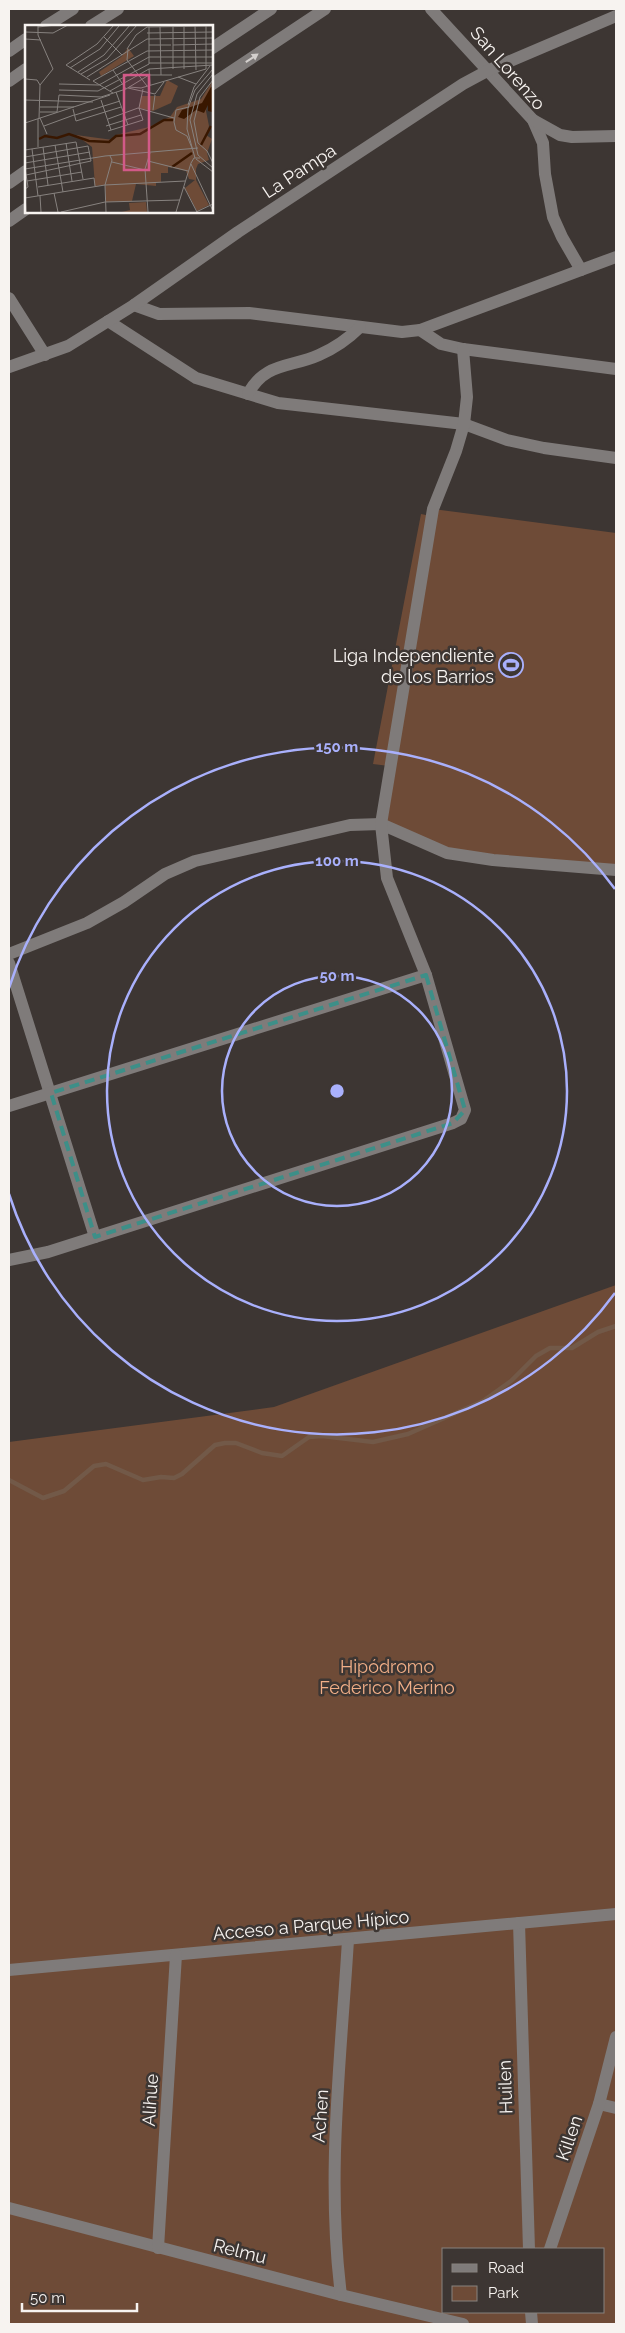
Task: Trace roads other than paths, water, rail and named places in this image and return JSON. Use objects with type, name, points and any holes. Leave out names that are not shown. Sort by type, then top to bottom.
[{"type":"street","points":[[48,25],[72,9]]},
{"type":"street","points":[[93,25],[118,9]]},
{"type":"street","points":[[212,48],[271,9]]},
{"type":"street","points":[[212,84],[325,9]]},
{"type":"street","name":"San Lorenzo","points":[[431,9],[533,120],[543,143],[545,174],[553,217],[581,270]]},
{"type":"street","name":"La Pampa","points":[[9,367],[68,346],[134,305],[238,232],[463,84],[488,70],[616,16]]},
{"type":"street","points":[[9,51],[25,41]]},
{"type":"street","points":[[9,81],[25,70]]},
{"type":"street","points":[[533,120],[560,134],[572,137],[616,136]]},
{"type":"street","points":[[9,183],[25,173]]},
{"type":"street","points":[[9,220],[25,210]]},
{"type":"street","points":[[134,305],[159,314],[249,313],[402,332],[420,330],[616,256]]},
{"type":"street","points":[[9,298],[45,355]]},
{"type":"street","points":[[108,321],[196,378],[278,403],[464,424],[507,440],[544,448],[616,458]]},
{"type":"street","points":[[248,394],[256,380],[270,371],[318,356],[337,346],[360,326]]},
{"type":"street","points":[[420,330],[441,344],[464,349],[616,369]]},
{"type":"street","points":[[9,1260],[48,1252],[453,1124],[461,1119],[465,1110],[426,975],[387,878],[381,824],[433,508],[456,451],[464,424],[467,397],[464,349]]},
{"type":"street","points":[[9,954],[87,922],[124,902],[165,874],[195,861],[350,824],[381,824],[447,853],[493,860],[616,870]]},
{"type":"street","points":[[9,963],[95,1237]]},
{"type":"street","points":[[9,1106],[426,975]]},
{"type":"street","name":"Acceso a Parque Hípico","points":[[9,1970],[616,1914]]},
{"type":"street","name":"Huilen","points":[[519,1923],[519,1972],[529,2248]]},
{"type":"street","name":"Achen","points":[[341,2295],[337,2262],[335,2163],[348,1940]]},
{"type":"street","name":"Alihue","points":[[158,2248],[176,1955]]},
{"type":"street","name":"Killen","points":[[550,2248],[599,2104],[616,2038]]},
{"type":"street","points":[[599,2104],[616,2108]]},
{"type":"street","name":"Relmu","points":[[9,2208],[341,2295],[463,2324]]},
{"type":"waterway","points":[[9,1480],[43,1498],[64,1491],[94,1466],[106,1464],[143,1480],[161,1477],[174,1478],[182,1474],[215,1445],[225,1443],[236,1443],[262,1453],[282,1456],[309,1437],[322,1436],[373,1442],[408,1434],[483,1401],[511,1381],[536,1356],[550,1348],[572,1348],[598,1332],[616,1326]]},
{"type":"place","name":"Liga Independiente de los Barrios","points":[[511,665]]},
{"type":"park label","name":"Hipódromo Federico Merino","points":[[387,1676]]}]
